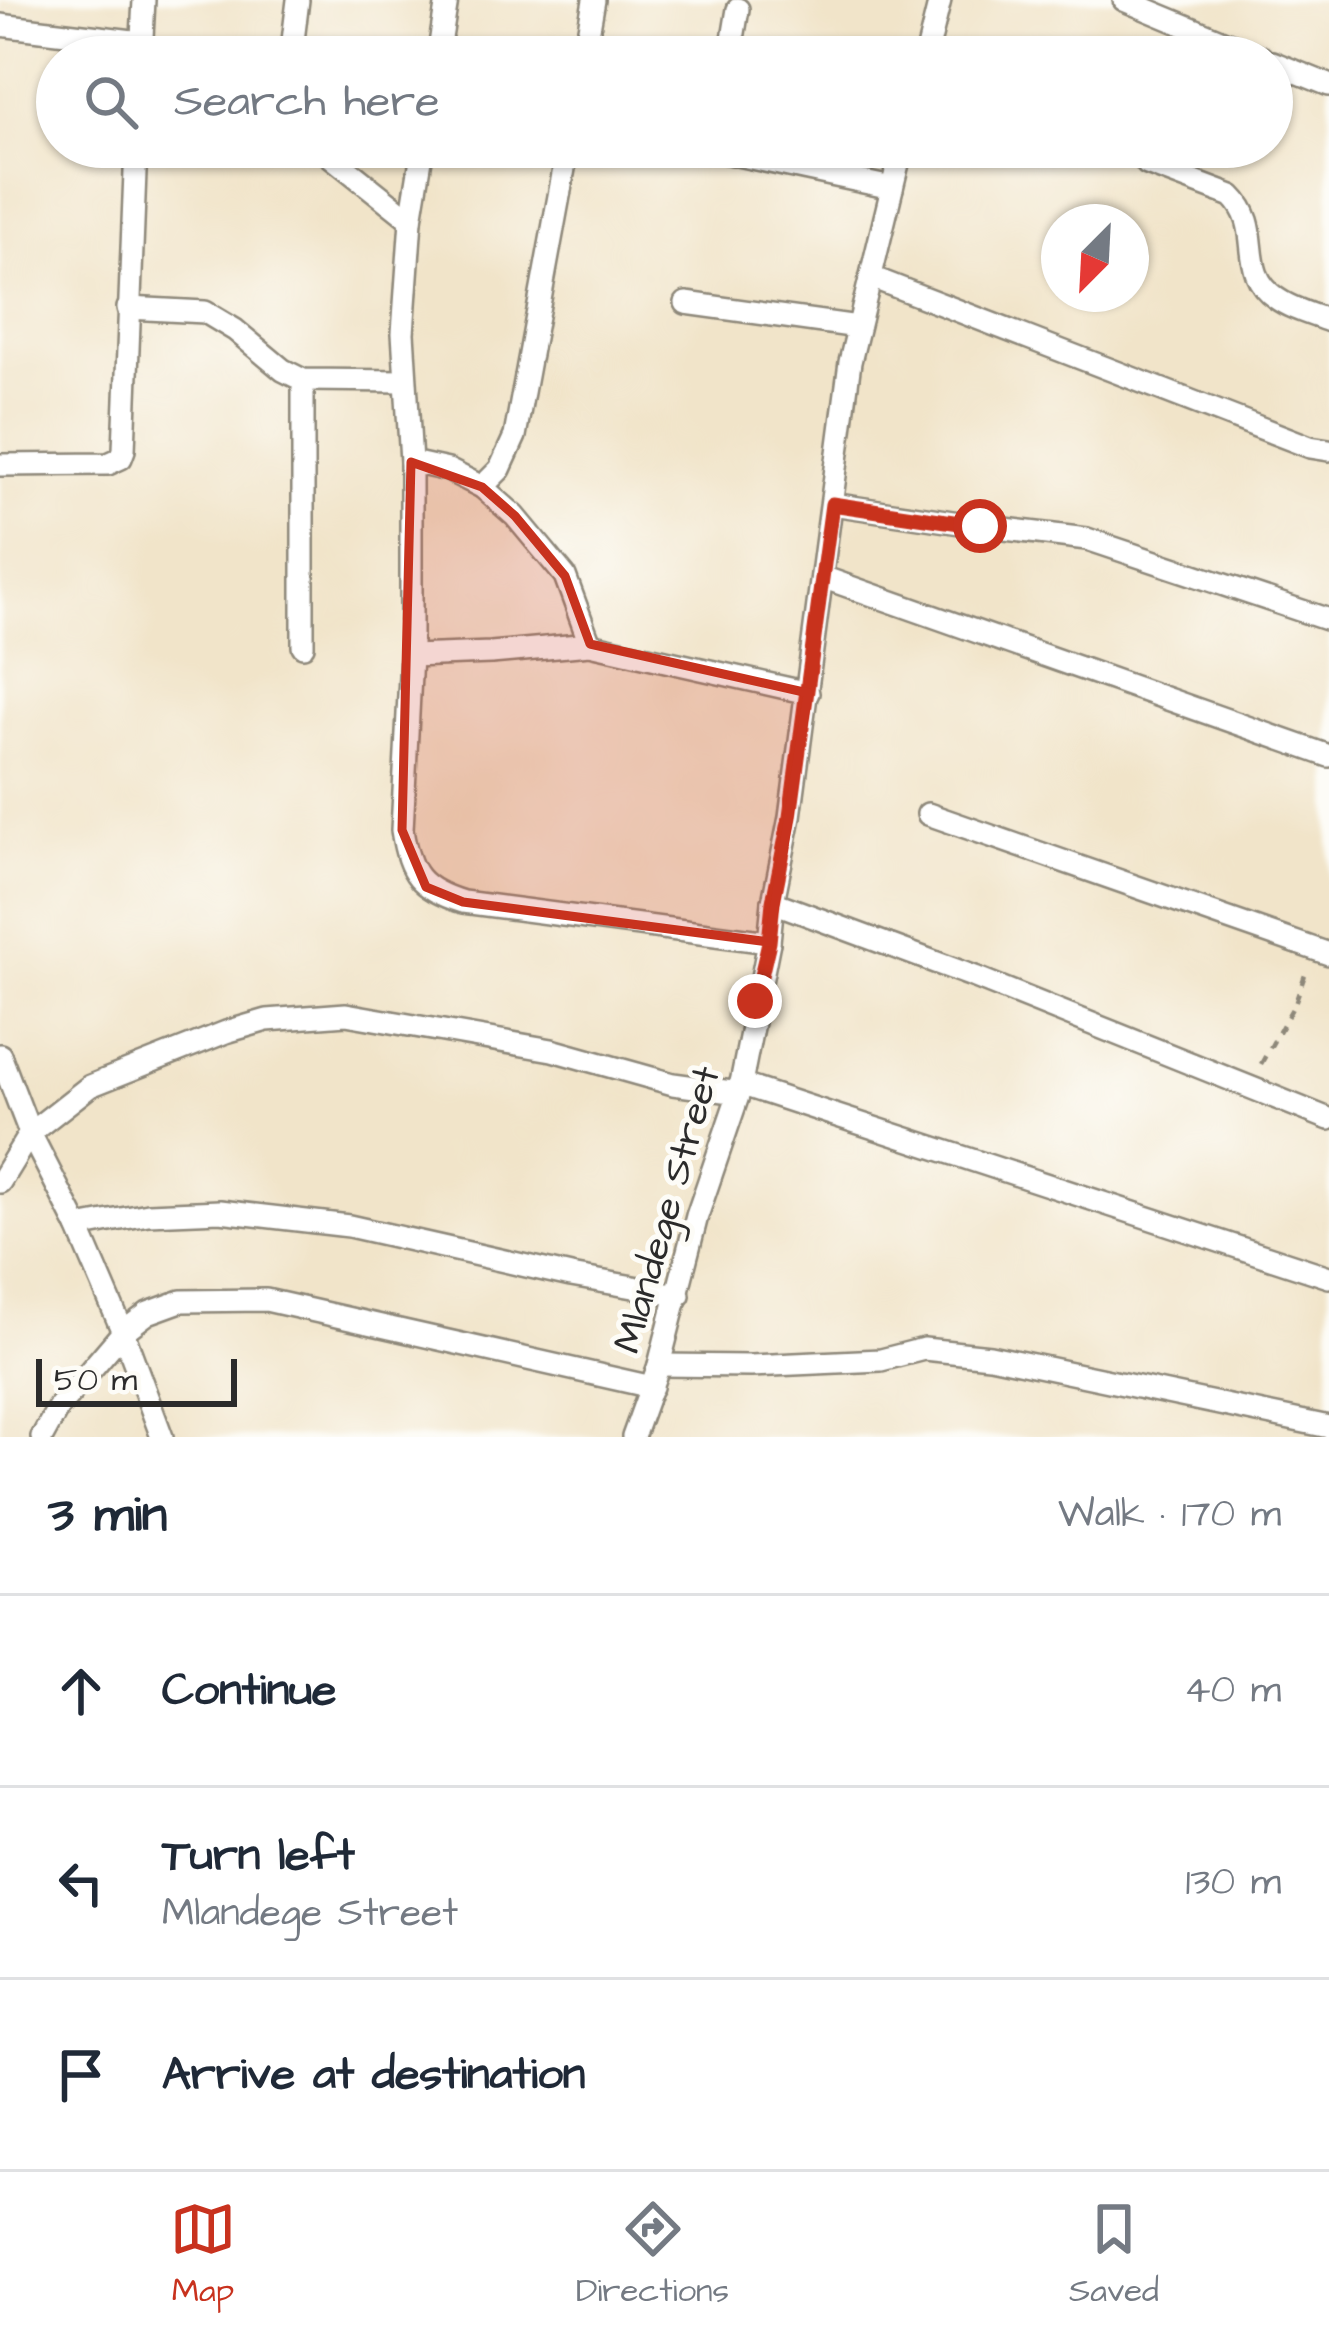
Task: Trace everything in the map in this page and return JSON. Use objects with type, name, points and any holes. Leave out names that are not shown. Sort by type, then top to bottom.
[{"type":"street","points":[[142,36],[144,0]]},
{"type":"street","points":[[293,36],[298,0]]},
{"type":"street","points":[[441,36],[447,0]]},
{"type":"street","points":[[588,36],[594,0]]},
{"type":"street","points":[[931,36],[940,0]]},
{"type":"street","points":[[1124,0],[1211,36]]},
{"type":"street","points":[[734,36],[738,9]]},
{"type":"street","points":[[0,25],[62,36]]},
{"type":"street","points":[[1293,70],[1329,85]]},
{"type":"street","points":[[0,465],[108,464],[121,458],[135,168]]},
{"type":"street","points":[[345,168],[411,220]]},
{"type":"street","points":[[420,168],[403,333],[411,462],[411,656],[403,830],[413,872],[426,887],[463,902],[769,942]]},
{"type":"street","points":[[482,487],[500,469],[515,436],[564,168]]},
{"type":"street","points":[[799,168],[892,188]]},
{"type":"street","name":"Mlandege Street","points":[[633,1437],[679,1294],[697,1216],[740,1089],[790,817],[850,362],[897,168]]},
{"type":"street","points":[[1158,168],[1232,196],[1251,225],[1258,279],[1271,295],[1329,321]]},
{"type":"street","points":[[871,277],[1310,447],[1329,450]]},
{"type":"street","points":[[686,303],[858,327]]},
{"type":"street","points":[[128,308],[205,312],[303,380],[405,381]]},
{"type":"street","points":[[303,380],[303,646]]},
{"type":"street","points":[[411,462],[448,470],[482,487],[515,516],[565,576],[590,644]]},
{"type":"street","points":[[832,504],[1087,538],[1329,620]]},
{"type":"street","points":[[823,578],[1329,756]]},
{"type":"street","points":[[411,656],[590,644],[808,693]]},
{"type":"street","points":[[928,814],[1321,952]]},
{"type":"street","points":[[773,902],[955,969],[1329,1119]]},
{"type":"street","points":[[0,1183],[30,1133],[72,1098],[115,1074],[267,1020],[346,1014],[551,1050],[673,1084],[740,1089],[1329,1277]]},
{"type":"street","points":[[0,1054],[30,1133],[78,1227],[123,1332],[162,1437]]},
{"type":"street","points":[[78,1227],[148,1214],[220,1211],[349,1226],[571,1276],[679,1294]]},
{"type":"street","points":[[42,1437],[58,1408],[123,1332],[148,1313],[181,1301],[266,1300],[655,1376],[881,1360],[924,1349],[952,1351],[1329,1427]]},
{"type":"path","points":[[1250,1087],[1321,952]]},
{"type":"highlighted area","points":[[411,462],[482,487],[515,516],[565,576],[590,644],[808,693],[769,942],[463,902],[426,887],[402,830]]},
{"type":"route","points":[[755,1001],[790,817],[832,504],[980,526]]}]
